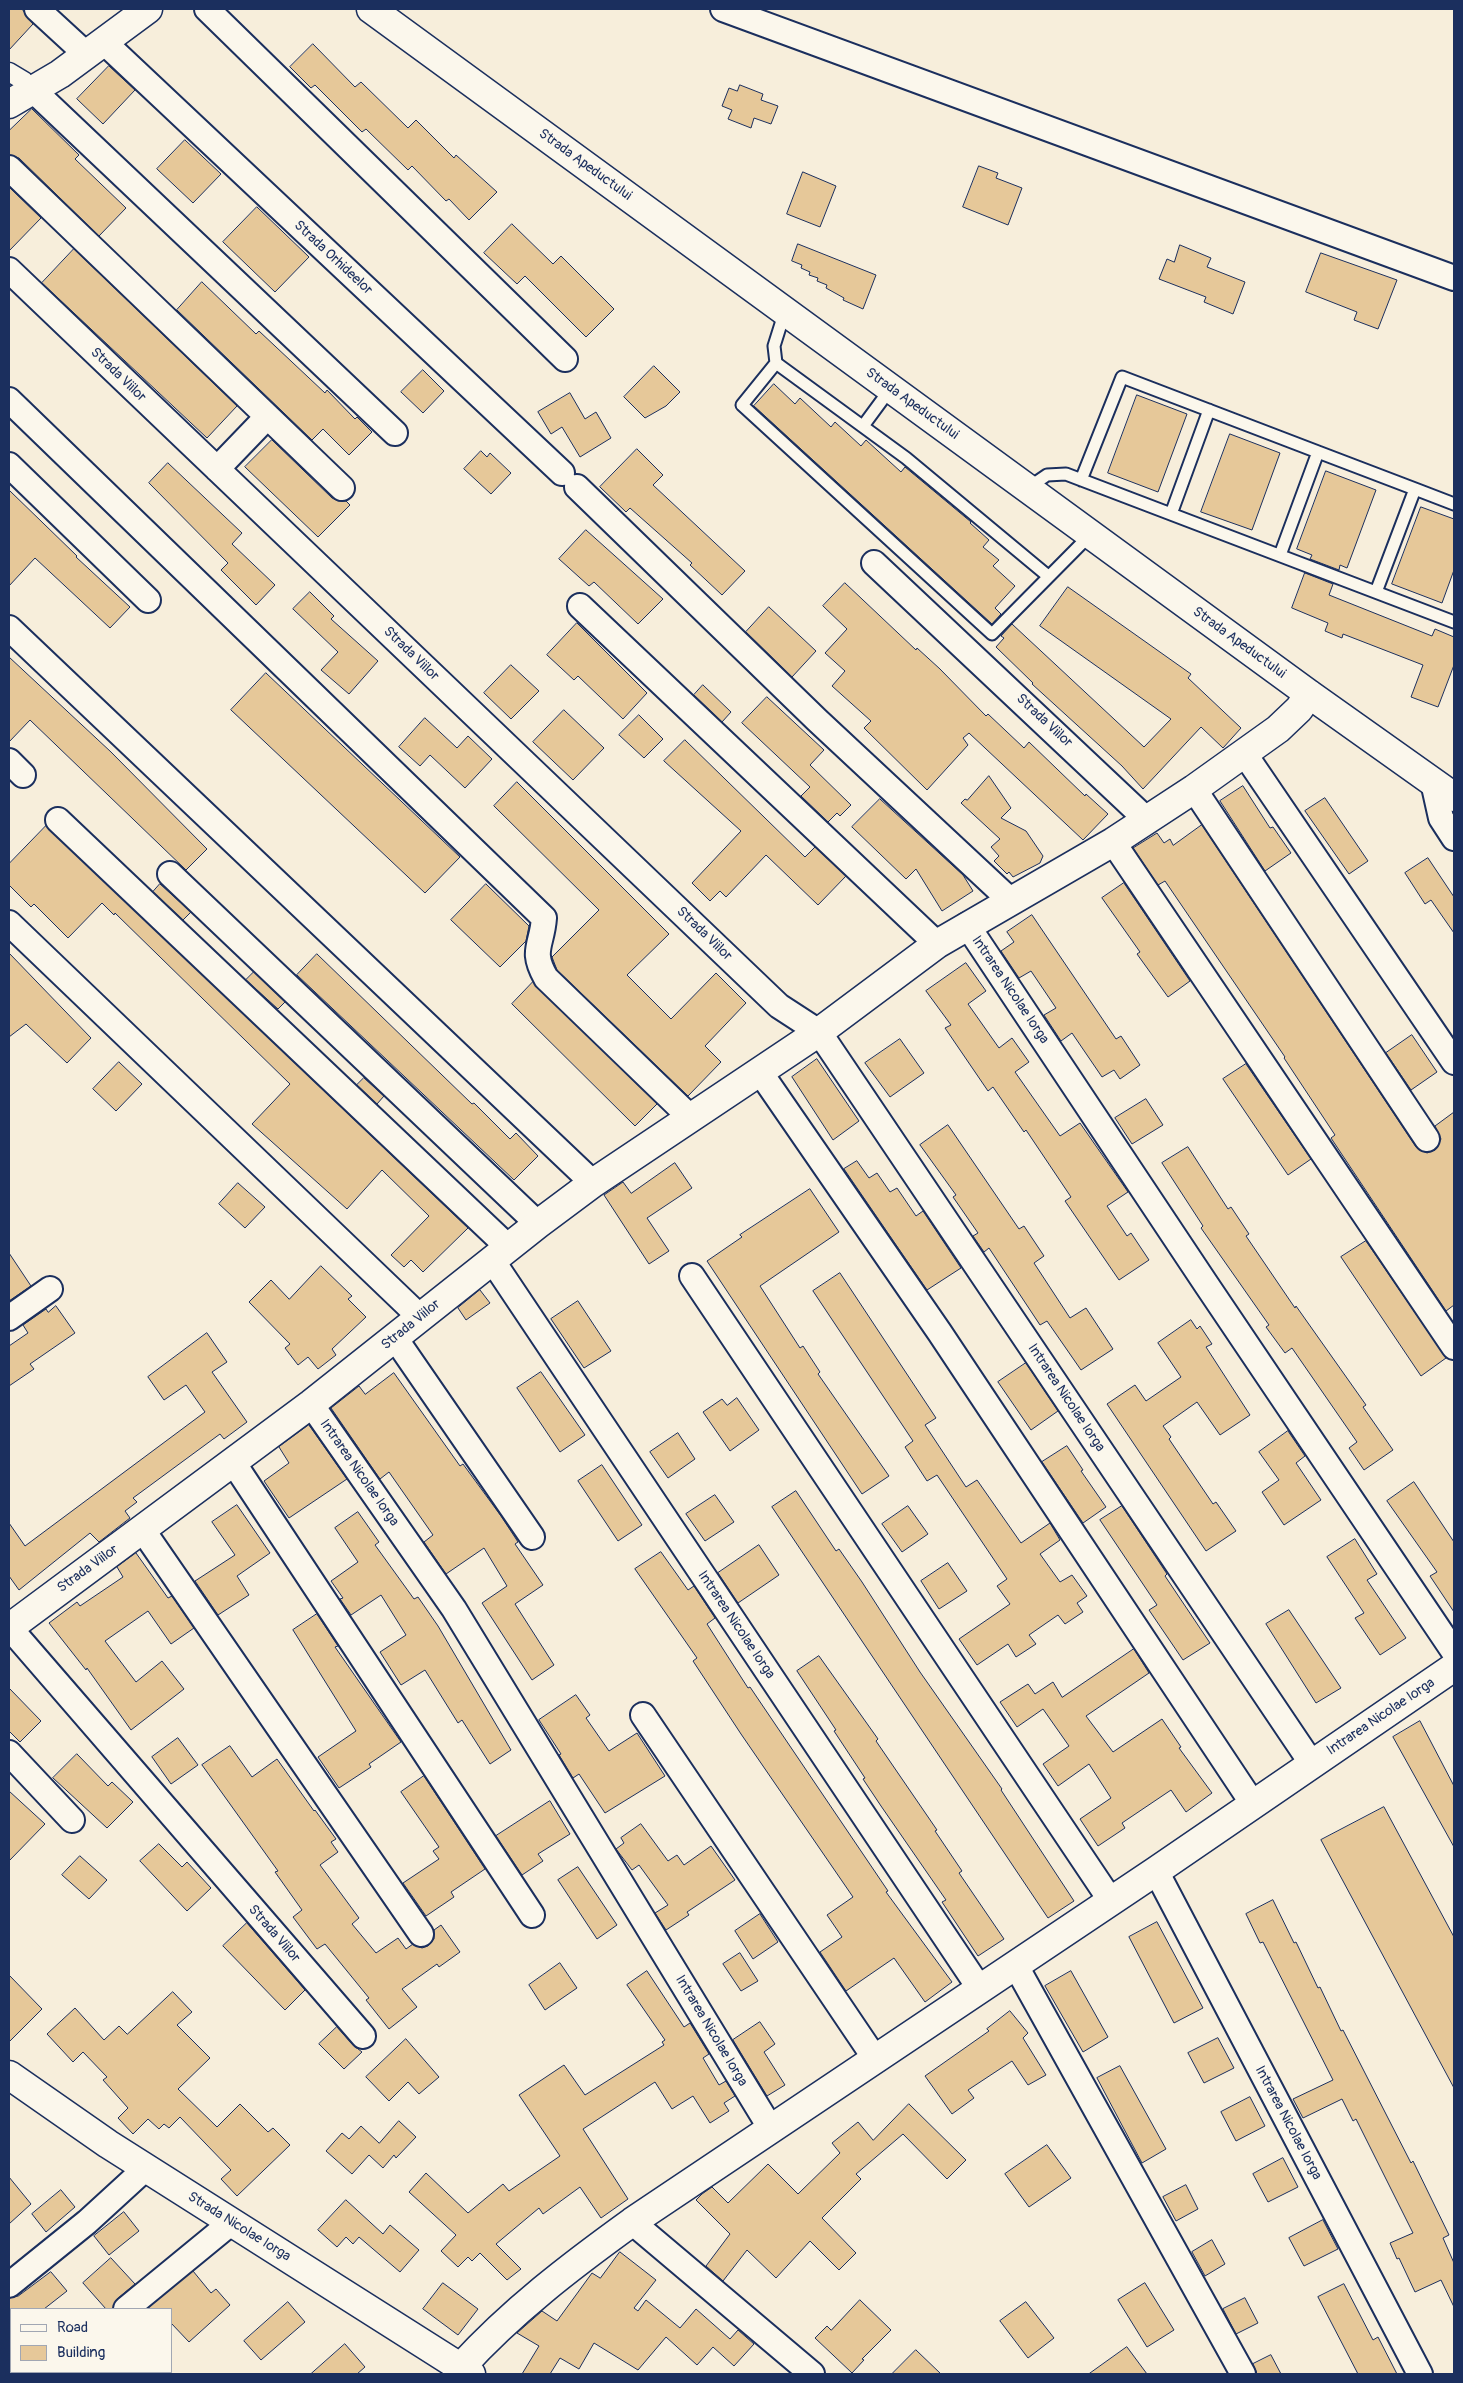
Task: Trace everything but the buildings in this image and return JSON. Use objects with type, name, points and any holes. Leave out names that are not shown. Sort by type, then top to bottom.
[{"type":"street","name":"Strada Orhideelor","points":[[37,9],[96,49],[570,480],[817,720],[1011,901]]},
{"type":"street","points":[[207,9],[565,359]]},
{"type":"street","name":"Strada Apeductului","points":[[371,9],[1309,694],[1444,789]]},
{"type":"street","points":[[723,9],[1454,278]]},
{"type":"street","points":[[9,104],[96,49],[141,11]]},
{"type":"street","points":[[9,72],[24,80],[395,433]]},
{"type":"street","points":[[9,168],[342,488]]},
{"type":"street","name":"Strada Viilor","points":[[9,270],[779,1006],[819,1032]]},
{"type":"street","points":[[9,400],[544,918],[544,931],[537,948],[538,964],[546,978],[691,1118]]},
{"type":"street","points":[[217,469],[266,417]]},
{"type":"street","points":[[9,465],[148,600]]},
{"type":"street","name":"Strada Viilor","points":[[874,563],[1147,820]]},
{"type":"street","points":[[580,606],[937,944]]},
{"type":"street","points":[[9,628],[593,1183]]},
{"type":"street","name":"Strada Viilor","points":[[363,2036],[9,1628],[311,1404],[538,1224],[593,1183],[819,1032],[937,944],[1113,842],[1194,789],[1289,720],[1309,694]]},
{"type":"street","points":[[1244,753],[1454,1062]]},
{"type":"street","points":[[1194,789],[1427,1139]]},
{"type":"street","points":[[1444,789],[1441,818],[1454,838]]},
{"type":"street","name":"Intrarea Nicolae Iorga","points":[[58,820],[500,1254],[980,1989]]},
{"type":"street","points":[[1113,842],[1454,1347]]},
{"type":"street","points":[[170,874],[538,1224]]},
{"type":"street","points":[[9,922],[420,1317]]},
{"type":"street","name":"Intrarea Nicolae Iorga","points":[[466,2370],[512,2315],[566,2270],[632,2222],[1156,1872],[1453,1666],[1206,1284],[967,925]]},
{"type":"street","name":"Intrarea Nicolae Iorga","points":[[819,1032],[1312,1764]]},
{"type":"street","points":[[760,1072],[940,1333],[1253,1804]]},
{"type":"street","points":[[692,1276],[1111,1901]]},
{"type":"street","points":[[9,1318],[50,1289]]},
{"type":"street","points":[[395,1338],[532,1537]]},
{"type":"street","name":"Intrarea Nicolae Iorga","points":[[311,1404],[454,1609],[771,2129]]},
{"type":"street","points":[[234,1462],[532,1915]]},
{"type":"street","points":[[142,1529],[421,1934]]},
{"type":"street","points":[[643,1715],[876,2060]]},
{"type":"street","points":[[9,1752],[72,1820]]},
{"type":"street","name":"Intrarea Nicolae Iorga","points":[[1156,1872],[1420,2374]]},
{"type":"street","points":[[1016,1966],[1243,2374]]},
{"type":"street","name":"Strada Nicolae Iorga","points":[[9,2075],[146,2168],[466,2370]]},
{"type":"street","points":[[9,2285],[87,2222],[146,2168]]},
{"type":"street","points":[[127,2308],[232,2222]]},
{"type":"street","points":[[632,2222],[812,2374]]},
{"type":"lane","points":[[785,311],[774,346],[776,363],[742,405],[992,634],[1091,534]]},
{"type":"lane","points":[[776,363],[906,458],[1048,576]]},
{"type":"lane","points":[[1081,480],[1122,377],[1454,504]]},
{"type":"lane","points":[[863,426],[891,388]]},
{"type":"lane","points":[[1171,514],[1210,410]]},
{"type":"lane","points":[[1280,555],[1318,452]]},
{"type":"lane","points":[[1028,488],[1047,475],[1066,474],[1454,622]]},
{"type":"lane","points":[[1376,592],[1415,489]]}]
